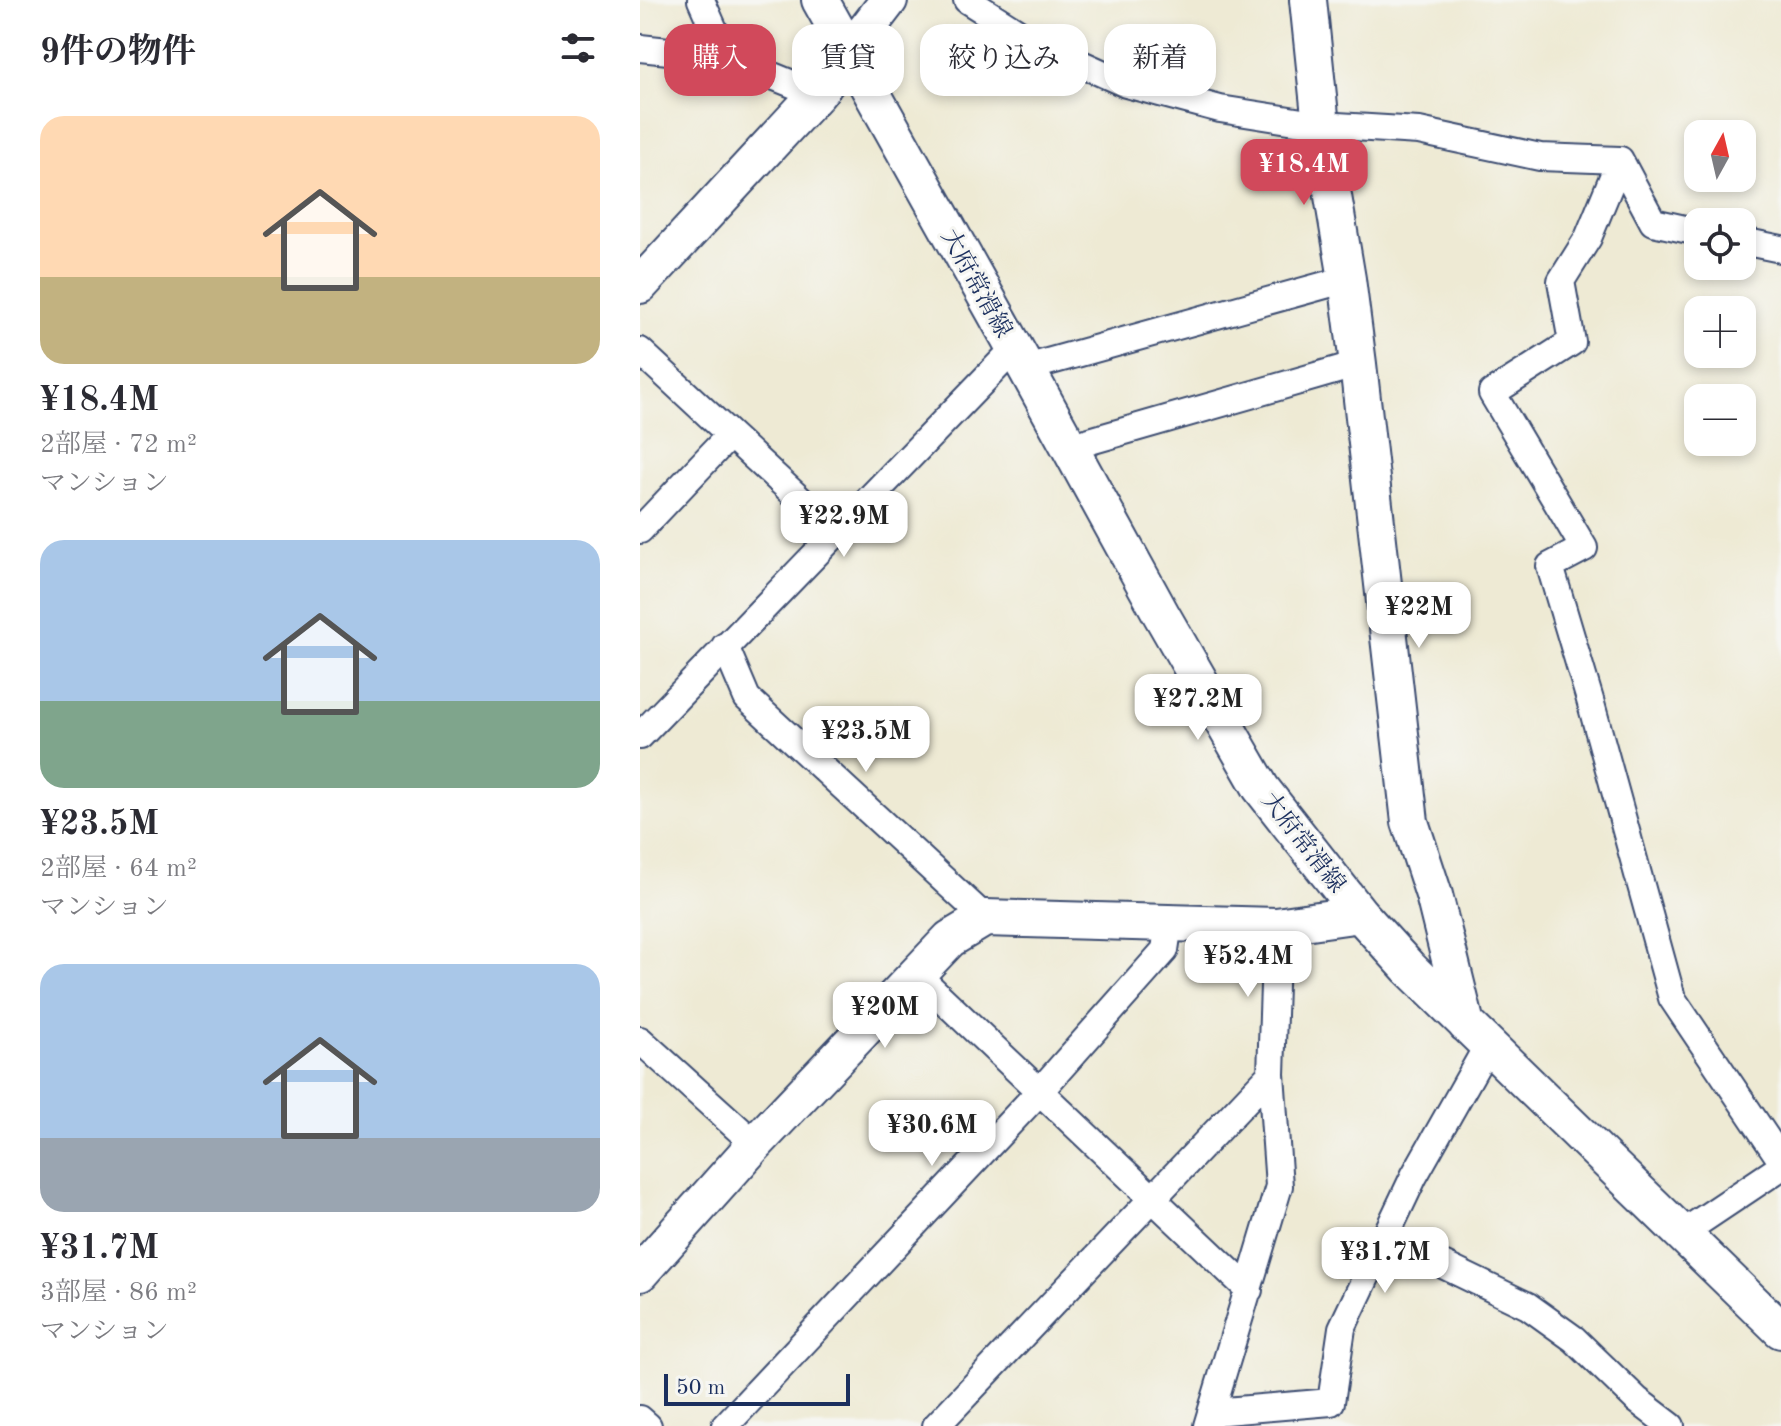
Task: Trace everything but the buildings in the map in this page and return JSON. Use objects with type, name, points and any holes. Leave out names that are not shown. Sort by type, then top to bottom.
[{"type":"street","points":[[701,0],[712,24]]},
{"type":"street","name":"大府常滑線","points":[[820,0],[833,24]]},
{"type":"street","points":[[871,24],[889,0]]},
{"type":"street","points":[[967,0],[1035,43],[1126,84],[1220,109],[1321,125],[1419,131],[1540,157],[1620,160]]},
{"type":"street","points":[[1276,926],[1271,1074],[1279,1186],[1210,1419],[1331,1402],[1342,1328],[1477,1034],[1410,822],[1358,364],[1321,125],[1308,0]]},
{"type":"street","points":[[640,48],[664,51]]},
{"type":"street","points":[[640,285],[815,96]]},
{"type":"street","name":"大府常滑線","points":[[873,96],[1175,640],[1261,788],[1360,914],[1409,968],[1781,1330]]},
{"type":"street","points":[[1620,160],[1653,222],[1684,229]]},
{"type":"street","points":[[1620,160],[1588,238],[1561,281],[1572,342],[1492,393],[1584,548],[1550,566],[1672,998],[1781,1160]]},
{"type":"street","points":[[1756,244],[1781,249]]},
{"type":"street","points":[[643,727],[835,532],[1020,358],[1347,279]]},
{"type":"street","points":[[640,351],[835,532]]},
{"type":"street","points":[[1069,447],[1358,364]]},
{"type":"street","points":[[640,530],[730,435]]},
{"type":"street","points":[[725,646],[747,698],[985,918]]},
{"type":"street","points":[[640,1273],[755,1144],[950,939],[985,918],[1276,926],[1360,914]]},
{"type":"street","points":[[725,1426],[1039,1092],[1165,950],[1169,923]]},
{"type":"street","points":[[916,974],[1249,1290]]},
{"type":"street","points":[[640,1040],[755,1144]]},
{"type":"street","points":[[936,1426],[1271,1074]]},
{"type":"street","points":[[1681,1234],[1781,1167]]},
{"type":"street","points":[[1385,1237],[1528,1306],[1574,1339],[1637,1400],[1671,1426]]},
{"type":"street","points":[[640,1419],[648,1426]]}]
